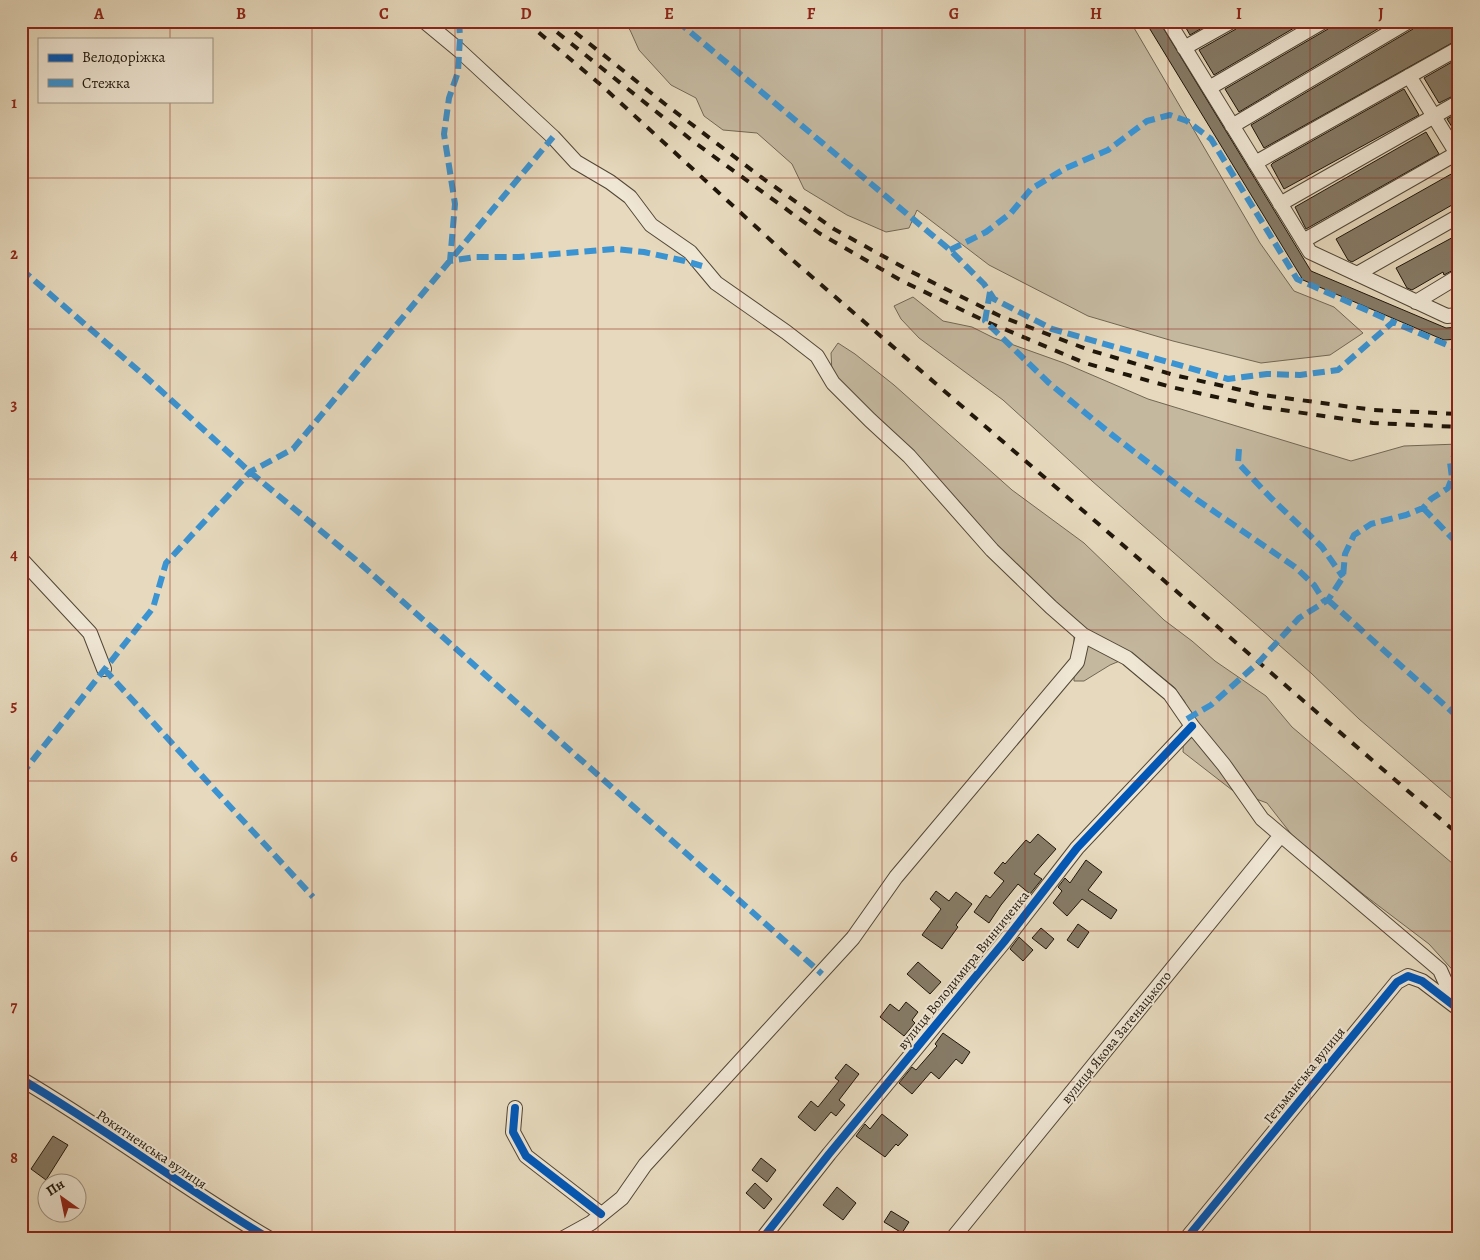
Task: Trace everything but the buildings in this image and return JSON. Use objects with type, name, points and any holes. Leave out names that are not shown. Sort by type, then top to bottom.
[{"type":"street","points":[[424,21],[554,137],[576,162],[610,182],[630,197],[651,225],[690,252],[716,283],[817,356],[833,382],[909,456],[992,550],[1083,635],[1127,658],[1170,694],[1262,819],[1440,970],[1458,1008]]},
{"type":"street","points":[[1168,21],[1310,252],[1447,316],[1459,315]]},
{"type":"street","points":[[1184,48],[1232,21]]},
{"type":"street","points":[[1209,88],[1324,21]]},
{"type":"street","points":[[1232,126],[1409,21]]},
{"type":"street","points":[[1255,163],[1459,48]]},
{"type":"street","points":[[1303,241],[1458,154],[1409,76]]},
{"type":"street","points":[[1280,204],[1459,102]]},
{"type":"street","points":[[1357,274],[1459,216]]},
{"type":"street","points":[[1416,302],[1459,276]]},
{"type":"street","points":[[21,559],[90,633],[104,668]]},
{"type":"street","points":[[562,1239],[591,1223],[622,1198],[645,1165],[854,938],[896,877],[1077,662],[1083,635]]},
{"type":"street","name":"вулиця Володимира Винниченка","points":[[762,1239],[829,1154],[1004,942],[1077,848],[1192,726]]},
{"type":"street","name":"вулиця Якова Затенацького","points":[[952,1239],[1281,835]]},
{"type":"street","name":"Гетьманська вулиця","points":[[1186,1239],[1397,982],[1408,976],[1422,981],[1458,1008]]},
{"type":"street","name":"Рокитненська вулиця","points":[[21,1079],[270,1239]]},
{"type":"street","points":[[514,1108],[513,1132],[526,1156],[601,1214]]},
{"type":"shaded area","points":[[622,21],[1130,21],[1260,243],[1294,291],[1334,307],[1363,333],[1330,355],[1261,363],[1173,341],[1088,316],[989,265],[917,210],[909,228],[886,232],[847,215],[804,189],[792,164],[757,133],[723,130],[704,116],[696,98],[671,85],[639,50],[630,30]]},
{"type":"shaded area","points":[[913,297],[943,321],[972,327],[994,338],[1064,363],[1148,399],[1351,461],[1404,446],[1459,444],[1459,805],[1359,719],[1311,673],[1092,481],[1003,400],[919,338],[901,319],[894,306]]},
{"type":"shaded area","points":[[838,343],[894,385],[1012,490],[1084,543],[1164,620],[1215,661],[1266,696],[1292,727],[1459,869],[1459,977],[1429,944],[1363,894],[1292,835],[1267,803],[1232,790],[1183,752],[1185,702],[1174,687],[1134,655],[1110,665],[1084,681],[1074,681],[1074,620],[990,540],[832,373],[831,353]]},
{"type":"railway","points":[[525,21],[601,85],[789,257],[1459,835]]},
{"type":"railway","points":[[543,21],[694,142],[819,233],[902,281],[985,321],[1085,363],[1171,387],[1261,407],[1373,423],[1459,427]]},
{"type":"railway","points":[[561,21],[665,104],[761,177],[834,229],[910,271],[1000,316],[1089,350],[1174,375],[1263,395],[1374,410],[1459,414]]},
{"type":"marked path","points":[[459,21],[458,72],[449,98],[444,134],[455,204],[450,261],[475,257],[519,257],[615,249],[644,252],[702,266]]},
{"type":"marked path","points":[[677,21],[950,250],[984,284],[994,299],[1052,329],[1228,379],[1267,374],[1300,375],[1338,370],[1393,322],[1454,348],[1459,348]]},
{"type":"marked path","points":[[950,250],[986,232],[1011,213],[1031,189],[1066,168],[1108,150],[1147,121],[1170,115],[1187,121],[1211,139],[1297,279],[1393,322]]},
{"type":"marked path","points":[[21,775],[153,608],[166,563],[250,472],[293,449],[553,137]]},
{"type":"marked path","points":[[21,269],[147,378],[250,472],[356,560],[822,974]]},
{"type":"marked path","points":[[990,292],[985,321],[1049,383],[1111,434],[1193,497],[1295,567],[1314,585],[1325,602]]},
{"type":"marked path","points":[[1239,449],[1238,463],[1322,547],[1343,577]]},
{"type":"marked path","points":[[1187,719],[1211,705],[1259,662],[1299,618],[1328,600],[1343,577],[1345,554],[1354,535],[1371,524],[1406,515],[1423,508],[1431,499],[1448,488],[1452,478],[1450,462],[1459,450]]},
{"type":"marked path","points":[[1423,508],[1459,545]]},
{"type":"marked path","points":[[1328,600],[1459,718]]},
{"type":"marked path","points":[[104,669],[313,897]]},
{"type":"cycle path","points":[[762,1239],[829,1154],[1004,942],[1077,848],[1192,726]]},
{"type":"cycle path","points":[[1186,1239],[1397,982],[1408,976],[1422,981],[1457,1008]]},
{"type":"cycle path","points":[[21,1079],[270,1239]]},
{"type":"cycle path","points":[[515,1108],[513,1132],[526,1156],[601,1214]]}]
